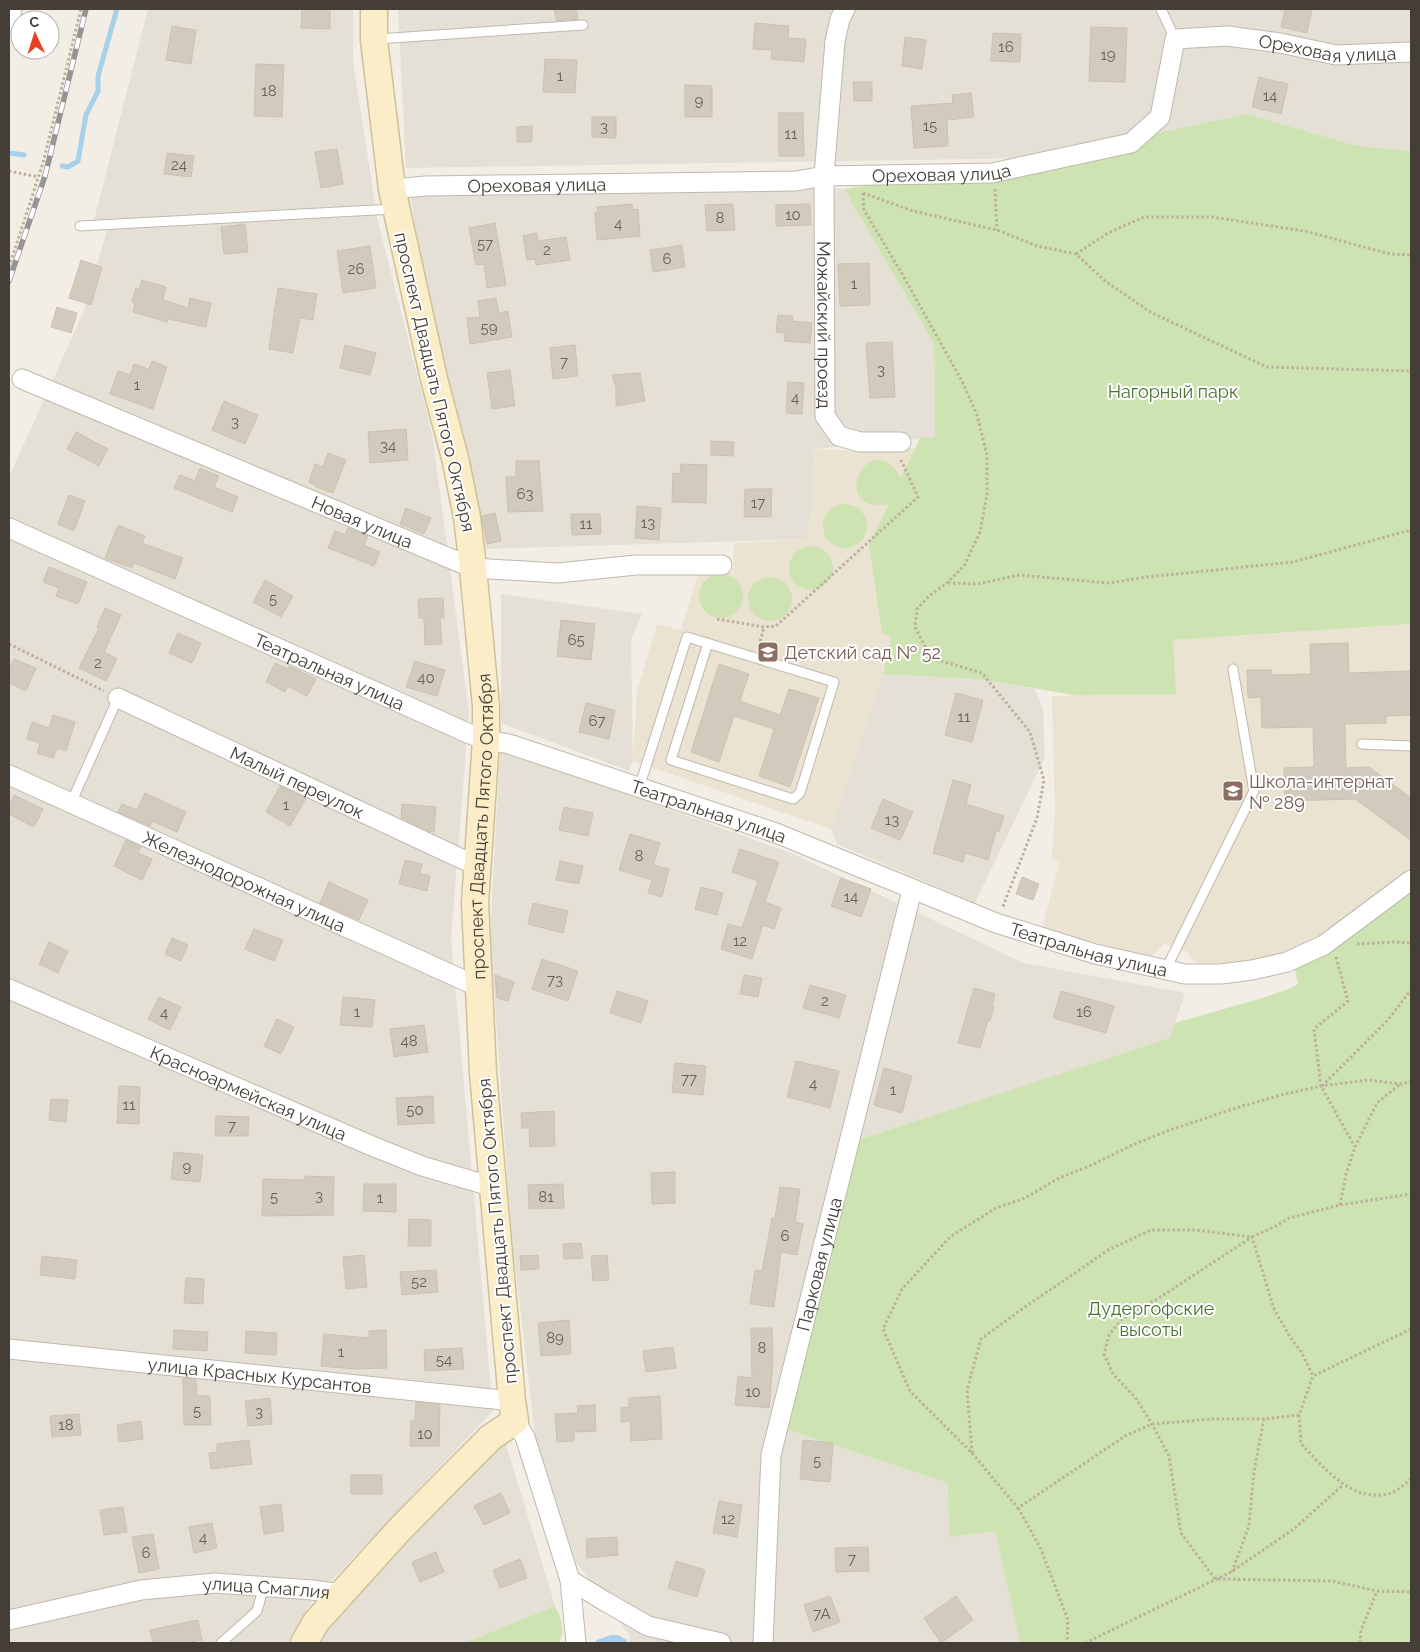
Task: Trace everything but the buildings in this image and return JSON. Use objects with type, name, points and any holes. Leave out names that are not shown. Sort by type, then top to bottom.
[{"type":"street","points":[[9,22],[12,9]]},
{"type":"street","name":"проспект Двадцать Пятого Октября","points":[[374,9],[374,40],[394,199],[434,379],[455,458],[467,517],[473,568],[486,706],[486,740],[474,903],[483,1073],[513,1411],[525,1437],[570,1580],[576,1643]]},
{"type":"street","name":"Можайский проезд","points":[[846,9],[840,19],[835,41],[824,176],[825,416],[839,436],[860,442],[900,448]]},
{"type":"street","name":"Ореховая улица","points":[[394,199],[426,186],[796,181],[824,176],[992,173],[1131,143],[1160,117],[1176,39],[1227,36],[1280,43],[1336,56],[1411,52]]},
{"type":"street","name":"Новая улица","points":[[22,379],[473,568],[558,573],[636,565],[722,565]]},
{"type":"street","name":"Театральная улица","points":[[9,528],[486,740],[509,744],[639,789],[776,833],[996,923],[1095,954],[1185,974],[1221,974],[1252,970],[1287,962],[1329,948],[1411,880]]},
{"type":"street","name":"Малый переулок","points":[[118,698],[477,866]]},
{"type":"street","name":"Железнодорожная улица","points":[[9,775],[479,988]]},
{"type":"street","name":"Парковая улица","points":[[763,1643],[771,1454],[912,890]]},
{"type":"street","name":"Красноармейская улица","points":[[9,989],[372,1146],[422,1166],[493,1187]]},
{"type":"street","name":"улица Красных Курсантов","points":[[9,1350],[513,1411]]},
{"type":"street","name":"улица Смаглия","points":[[9,1620],[141,1590],[215,1583],[341,1594],[400,1529],[490,1438],[513,1411]]},
{"type":"street","points":[[570,1580],[648,1626],[721,1643]]},
{"type":"street","points":[[304,1643],[316,1622],[341,1594]]},
{"type":"lane","points":[[1161,9],[1176,39]]},
{"type":"lane","points":[[374,40],[583,25]]},
{"type":"lane","points":[[80,226],[394,199]]},
{"type":"lane","points":[[639,789],[686,637],[708,643],[755,659],[834,682],[800,793],[793,799],[671,760],[708,643]]},
{"type":"lane","points":[[1166,969],[1254,791],[1233,668]]},
{"type":"lane","points":[[71,803],[118,698]]},
{"type":"lane","points":[[1362,744],[1411,746]]},
{"type":"lane","points":[[221,1643],[257,1611],[264,1586]]},
{"type":"path","points":[[9,267],[38,177],[81,9]]},
{"type":"path","points":[[9,171],[38,177]]},
{"type":"path","points":[[992,173],[996,194],[997,230]]},
{"type":"path","points":[[855,190],[913,211],[997,230],[1036,246],[1076,254],[1105,281],[1152,312],[1266,367],[1411,371]]},
{"type":"path","points":[[863,193],[864,210],[963,383],[976,415],[987,455],[987,494],[980,532],[964,566],[917,609],[915,627],[931,658],[982,673],[1030,732],[1044,780],[1037,818],[996,923]]},
{"type":"path","points":[[1076,254],[1108,233],[1144,217],[1212,217],[1305,231],[1390,254],[1411,255]]},
{"type":"path","points":[[717,619],[764,627],[776,626],[918,497],[900,448]]},
{"type":"path","points":[[947,583],[976,584],[1019,575],[1109,583],[1146,576],[1293,562],[1411,530]]},
{"type":"path","points":[[755,659],[764,627]]},
{"type":"path","points":[[9,644],[118,698]]},
{"type":"path","points":[[1355,1148],[1321,1086],[1314,1029],[1348,1001],[1329,948],[1358,944],[1411,943]]},
{"type":"path","points":[[1321,1086],[1387,1021],[1411,990]]},
{"type":"path","points":[[1067,1643],[1068,1620],[1040,1547],[1018,1508],[972,1453],[910,1391],[883,1329],[902,1289],[950,1237],[996,1208],[1025,1198],[1057,1179],[1167,1131],[1258,1102],[1321,1086],[1368,1080],[1400,1084],[1411,1082]]},
{"type":"path","points":[[1340,1205],[1346,1174],[1355,1148],[1377,1103],[1400,1084]]},
{"type":"path","points":[[1215,1579],[1181,1533],[1169,1456],[1135,1397],[1113,1374],[1104,1354],[1109,1335],[1122,1320],[1252,1237],[1289,1218],[1340,1205],[1411,1194]]},
{"type":"path","points":[[972,1453],[967,1390],[981,1339],[1108,1250],[1151,1230],[1196,1230],[1252,1237]]},
{"type":"path","points":[[1252,1237],[1274,1308],[1290,1337],[1302,1353],[1313,1376]]},
{"type":"path","points":[[1411,1329],[1313,1376],[1299,1415],[1301,1444],[1343,1485],[1362,1494],[1389,1494],[1411,1480]]},
{"type":"path","points":[[1018,1508],[1125,1436],[1152,1424],[1213,1419],[1264,1419],[1299,1415]]},
{"type":"path","points":[[1232,1572],[1249,1526],[1254,1471],[1264,1419]]},
{"type":"path","points":[[1085,1643],[1232,1572],[1295,1528],[1343,1485]]},
{"type":"path","points":[[1215,1579],[1332,1581],[1377,1591],[1411,1592]]},
{"type":"path","points":[[1360,1643],[1361,1630],[1377,1591]]},
{"type":"shaded area","points":[[148,9],[353,9],[353,62],[378,222],[432,433],[469,713],[451,938],[493,1411],[311,1602],[288,1643],[9,1643],[9,477],[83,313],[107,230],[92,228]]},
{"type":"shaded area","points":[[398,9],[1411,9],[1411,151],[1358,146],[1247,114],[1040,158],[406,168]]},
{"type":"shaded area","points":[[803,184],[844,189],[934,344],[935,437],[815,449],[809,539],[486,549],[464,434],[429,314],[410,193]]},
{"type":"shaded area","name":"Детский сад № 52","points":[[919,447],[921,497],[883,674],[831,829],[633,761],[637,691],[657,624],[681,630],[699,571],[733,573],[734,543],[809,539],[815,449],[885,452]]},
{"type":"shaded area","points":[[501,594],[642,614],[631,640],[633,761],[629,771],[501,723]]},
{"type":"shaded area","name":"Школа-интернат № 289","points":[[1411,624],[1411,872],[1320,939],[1282,955],[1247,961],[1203,964],[1193,961],[1188,952],[1164,944],[1151,957],[1042,929],[1059,863],[1052,858],[1055,811],[1052,697],[1176,694],[1172,640]]},
{"type":"shaded area","points":[[883,674],[977,679],[1035,689],[1043,710],[1045,757],[975,903],[837,844],[831,829]]},
{"type":"shaded area","points":[[500,749],[791,853],[1024,963],[1185,993],[1170,1038],[855,1142],[804,1431],[949,1483],[995,1531],[1020,1643],[629,1643],[630,1636],[576,1562],[536,1444],[512,1238],[490,937]]},
{"type":"shaded area","points":[[505,1441],[555,1606],[464,1643],[314,1643],[320,1631]]},
{"type":"green space","name":"Нагорный парк","points":[[1247,114],[1358,146],[1411,151],[1411,624],[1173,640],[1176,694],[1075,695],[977,679],[883,674],[891,637],[882,633],[869,544],[889,504],[870,504],[860,497],[856,486],[859,474],[867,465],[877,460],[889,463],[901,478],[920,438],[935,437],[934,344],[844,189],[1040,158]]},
{"type":"green space","points":[[849,504],[861,510],[866,517],[866,535],[861,542],[854,547],[841,548],[833,545],[826,538],[823,522],[826,514],[833,507]]},
{"type":"green space","points":[[815,546],[827,552],[832,559],[832,577],[827,584],[820,589],[807,590],[799,587],[792,580],[789,564],[792,556],[799,549]]},
{"type":"green space","points":[[725,574],[737,580],[742,587],[742,605],[737,612],[730,617],[717,618],[709,615],[702,608],[699,592],[702,584],[709,577]]},
{"type":"green space","points":[[774,577],[786,583],[791,590],[791,608],[786,615],[779,620],[766,621],[758,618],[751,611],[748,595],[751,587],[758,580]]},
{"type":"green space","name":"Дудергофские высоты","points":[[1411,882],[1411,1643],[1020,1643],[995,1531],[949,1537],[948,1483],[786,1429],[855,1141],[1170,1038],[1175,1023],[1291,988],[1298,984],[1294,965]]},
{"type":"green space","points":[[555,1606],[561,1620],[562,1629],[559,1643],[464,1643]]},
{"type":"water","points":[[611,1635],[618,1635],[627,1640],[626,1643],[594,1643],[597,1640]]},
{"type":"waterway","points":[[62,166],[68,167],[78,161],[86,115],[98,91],[98,76],[117,9]]},
{"type":"waterway","points":[[9,153],[24,155]]},
{"type":"railway","points":[[9,281],[45,176],[86,9]]},
{"type":"place","name":"Детский сад № 52","points":[[768,652]]},
{"type":"place","name":"Школа-интернат № 289","points":[[1233,791]]}]
